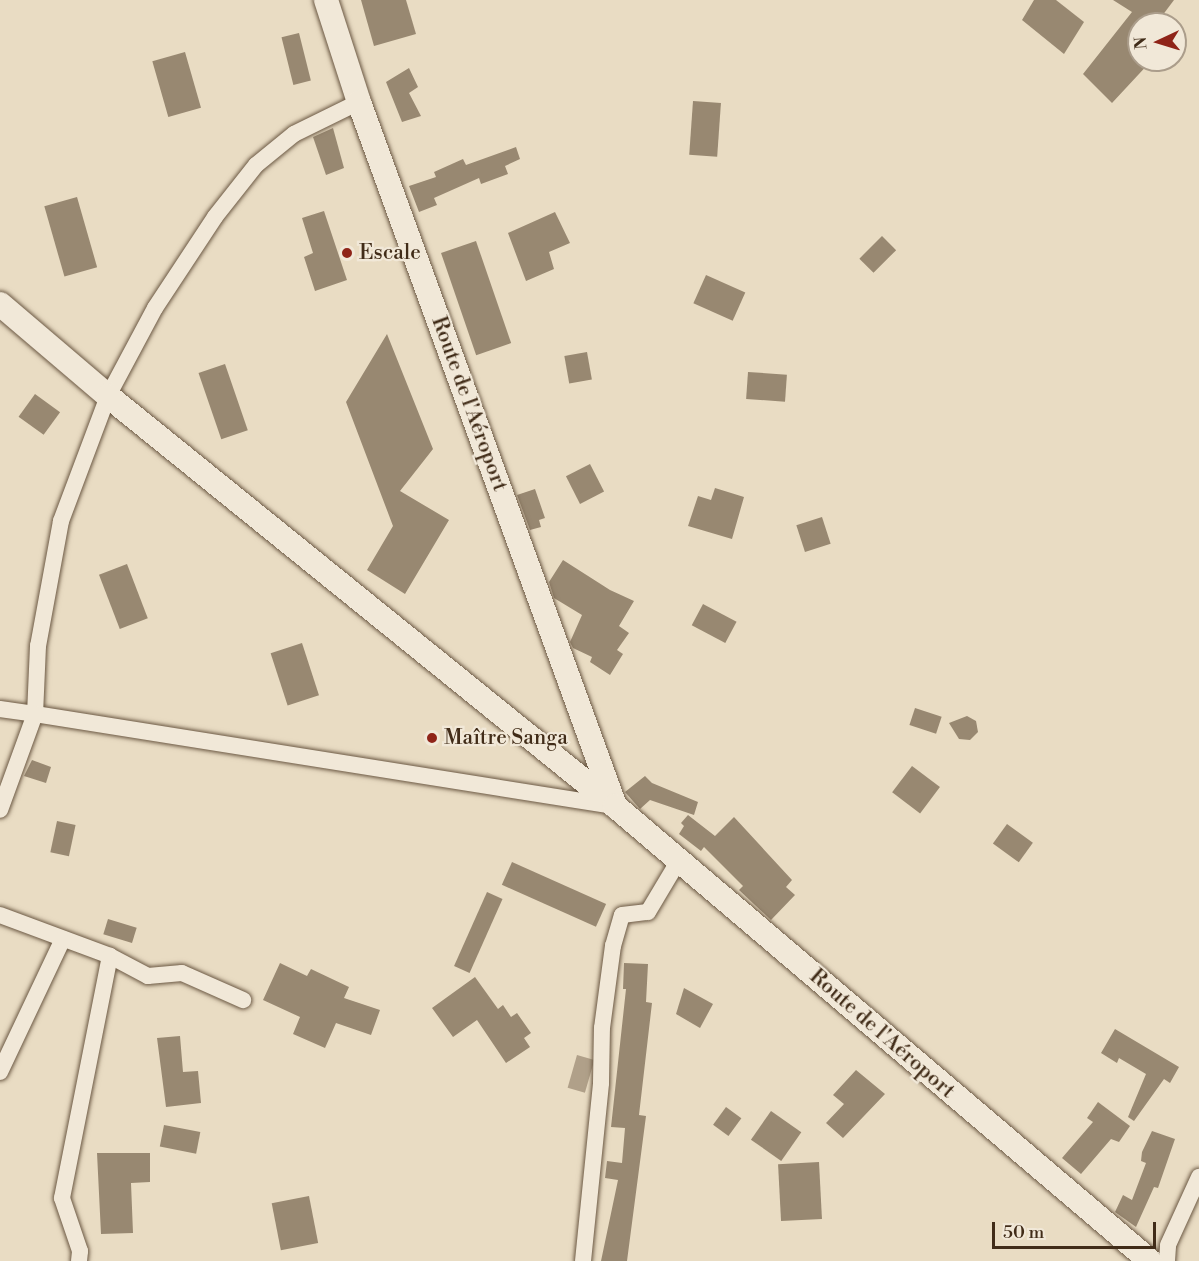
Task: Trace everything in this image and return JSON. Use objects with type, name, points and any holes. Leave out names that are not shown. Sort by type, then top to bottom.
[{"type":"main road","name":"Route de l'Aéroport","points":[[326,0],[359,102],[615,806]]},
{"type":"main road","name":"Route de l'Aéroport","points":[[0,304],[108,396],[615,806],[1150,1261]]},
{"type":"street","points":[[0,810],[35,714],[38,646],[60,521],[108,396],[155,308],[215,217],[256,165],[294,134],[359,102]]},
{"type":"street","points":[[0,709],[615,806]]},
{"type":"street","points":[[583,1261],[601,1083],[602,1028],[613,946],[622,915],[648,912],[679,860]]},
{"type":"street","points":[[0,915],[110,956],[148,976],[182,973],[243,1000]]},
{"type":"street","points":[[0,1072],[63,939]]},
{"type":"street","points":[[79,1261],[80,1251],[62,1198],[110,956]]},
{"type":"street","points":[[1167,1261],[1168,1245],[1199,1177]]},
{"type":"shaded area","points":[[577,1055],[594,1060],[585,1093],[568,1088]]},
{"type":"building","points":[[361,0],[406,0],[416,34],[374,46]]},
{"type":"building","points":[[1034,0],[1056,0],[1084,22],[1064,54],[1022,20]]},
{"type":"building","points":[[1113,0],[1174,0],[1165,12],[1132,12]]},
{"type":"building","points":[[1127,18],[1127,72],[1141,72],[1112,103],[1083,74]]},
{"type":"building","points":[[299,33],[311,81],[293,85],[282,37]]},
{"type":"building","points":[[185,52],[201,108],[168,117],[152,61]]},
{"type":"building","points":[[409,68],[418,87],[409,93],[421,116],[402,122],[386,82]]},
{"type":"building","points":[[693,101],[721,103],[717,157],[689,155]]},
{"type":"building","points":[[333,128],[344,168],[326,175],[313,137]]},
{"type":"building","points":[[516,147],[520,159],[505,166],[508,174],[481,184],[479,178],[434,198],[437,205],[419,212],[409,186],[436,177],[434,172],[463,159],[466,165]]},
{"type":"building","points":[[77,197],[97,267],[64,277],[44,206]]},
{"type":"building","points":[[324,211],[347,280],[315,291],[304,257],[313,253],[302,218]]},
{"type":"building","points":[[555,212],[570,243],[549,252],[554,269],[526,281],[508,233]]},
{"type":"building","points":[[882,236],[896,250],[874,273],[859,259]]},
{"type":"building","points":[[476,241],[511,343],[476,355],[441,253]]},
{"type":"building","points":[[706,275],[745,292],[733,321],[693,303]]},
{"type":"building","points":[[387,334],[433,449],[400,491],[449,520],[405,594],[367,570],[393,526],[346,402]]},
{"type":"building","points":[[587,352],[592,380],[569,384],[564,356]]},
{"type":"building","points":[[225,364],[248,430],[221,439],[199,373]]},
{"type":"building","points":[[748,372],[787,375],[785,402],[746,399]]},
{"type":"building","points":[[35,394],[60,412],[44,435],[19,417]]},
{"type":"building","points":[[590,464],[604,492],[580,504],[566,476]]},
{"type":"building","points":[[715,488],[744,497],[732,539],[688,526],[698,496],[711,500]]},
{"type":"building","points":[[535,489],[545,518],[539,520],[541,527],[530,530],[517,495]]},
{"type":"building","points":[[822,517],[831,544],[805,552],[796,525]]},
{"type":"building","points":[[563,560],[610,590],[634,601],[619,626],[629,633],[617,650],[623,654],[610,675],[590,662],[592,657],[573,648],[570,642],[582,615],[554,598],[549,582]]},
{"type":"building","points":[[127,564],[148,618],[120,629],[99,575]]},
{"type":"building","points":[[703,604],[737,622],[725,643],[692,625]]},
{"type":"building","points":[[302,643],[319,695],[288,706],[271,653]]},
{"type":"building","points":[[915,708],[942,717],[936,734],[909,725]]},
{"type":"building","points":[[967,716],[976,721],[978,732],[970,740],[959,739],[949,723]]},
{"type":"building","points":[[32,760],[51,767],[46,783],[24,776]]},
{"type":"building","points":[[912,766],[940,787],[920,813],[892,792]]},
{"type":"building","points":[[645,776],[652,783],[698,802],[694,815],[650,800],[640,809],[625,792]]},
{"type":"building","points":[[688,815],[715,836],[734,817],[792,880],[786,887],[795,895],[771,920],[739,890],[743,886],[704,847],[701,851],[679,834],[684,826],[681,823]]},
{"type":"building","points":[[57,821],[76,825],[69,856],[50,852]]},
{"type":"building","points":[[1007,824],[1033,843],[1019,862],[993,843]]},
{"type":"building","points":[[512,862],[606,904],[596,927],[502,885]]},
{"type":"building","points":[[487,892],[503,899],[470,973],[454,966]]},
{"type":"building","points":[[108,919],[137,928],[132,943],[103,934]]},
{"type":"building","points":[[280,963],[307,976],[311,969],[349,987],[344,998],[380,1010],[371,1035],[336,1023],[325,1048],[293,1034],[300,1017],[263,1000]]},
{"type":"building","points":[[624,963],[648,964],[646,1002],[652,1003],[639,1115],[646,1116],[627,1261],[601,1261],[618,1180],[605,1178],[607,1161],[622,1163],[625,1128],[611,1127],[626,989],[623,989]]},
{"type":"building","points":[[475,977],[498,1009],[503,1005],[511,1017],[517,1013],[531,1033],[524,1038],[530,1047],[506,1063],[477,1020],[453,1037],[432,1008]]},
{"type":"building","points":[[684,988],[713,1004],[700,1028],[676,1014]]},
{"type":"building","points":[[1115,1029],[1179,1067],[1170,1083],[1164,1079],[1134,1121],[1128,1117],[1146,1074],[1119,1058],[1117,1063],[1101,1053]]},
{"type":"building","points":[[180,1036],[183,1072],[198,1071],[201,1103],[166,1107],[157,1038]]},
{"type":"building","points":[[856,1070],[885,1094],[843,1138],[826,1123],[844,1104],[833,1095]]},
{"type":"building","points":[[1098,1102],[1130,1126],[1119,1142],[1111,1139],[1081,1174],[1062,1158],[1093,1122],[1087,1118]]},
{"type":"building","points":[[726,1107],[741,1118],[728,1136],[713,1125]]},
{"type":"building","points":[[771,1111],[801,1132],[781,1161],[751,1140]]},
{"type":"building","points":[[164,1125],[200,1132],[196,1154],[160,1147]]},
{"type":"building","points":[[1152,1131],[1175,1139],[1158,1188],[1154,1187],[1136,1227],[1115,1212],[1123,1195],[1132,1200],[1146,1163],[1141,1161],[1142,1152]]},
{"type":"building","points":[[97,1153],[150,1153],[150,1182],[131,1183],[133,1233],[101,1234]]},
{"type":"building","points":[[819,1162],[822,1219],[781,1221],[778,1164]]},
{"type":"building","points":[[309,1196],[318,1243],[281,1250],[272,1203]]},
{"type":"place","name":"Escale","points":[[347,253]]},
{"type":"place","name":"Maître Sanga","points":[[432,738]]}]
